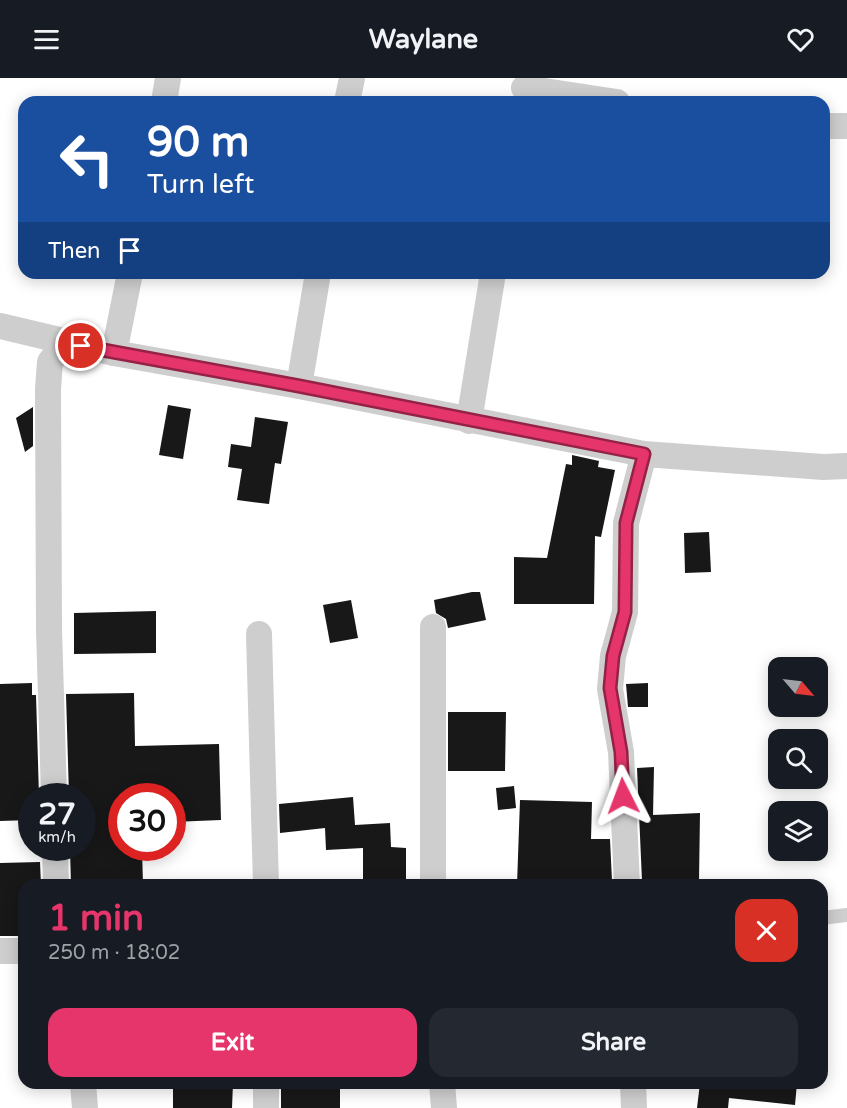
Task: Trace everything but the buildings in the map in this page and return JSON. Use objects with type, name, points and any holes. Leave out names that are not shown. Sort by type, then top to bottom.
[{"type":"street","points":[[165,96],[168,78]]},
{"type":"street","points":[[348,96],[352,78]]},
{"type":"street","points":[[524,89],[574,96]]},
{"type":"street","points":[[830,126],[847,126]]},
{"type":"street","points":[[114,353],[129,279]]},
{"type":"street","points":[[299,386],[317,279]]},
{"type":"street","points":[[469,421],[493,279]]},
{"type":"street","points":[[0,326],[114,353],[299,386],[644,454],[823,467],[847,466]]},
{"type":"street","points":[[54,783],[49,629],[48,389],[50,362],[64,343]]},
{"type":"street","points":[[627,879],[621,752],[610,688],[613,656],[625,612],[626,523],[644,454]]},
{"type":"street","points":[[433,627],[433,879]]},
{"type":"street","points":[[259,634],[266,879]]},
{"type":"street","points":[[55,861],[56,879]]},
{"type":"street","points":[[0,951],[18,951]]},
{"type":"street","points":[[83,1089],[85,1108]]},
{"type":"street","points":[[266,1089],[266,1108]]},
{"type":"street","points":[[442,1089],[444,1108]]},
{"type":"street","points":[[633,1089],[634,1108]]},
{"type":"lane","points":[[828,917],[847,915]]},
{"type":"route","points":[[81,346],[644,454],[626,523],[625,612],[613,656],[610,688],[621,752],[623,796]]}]
